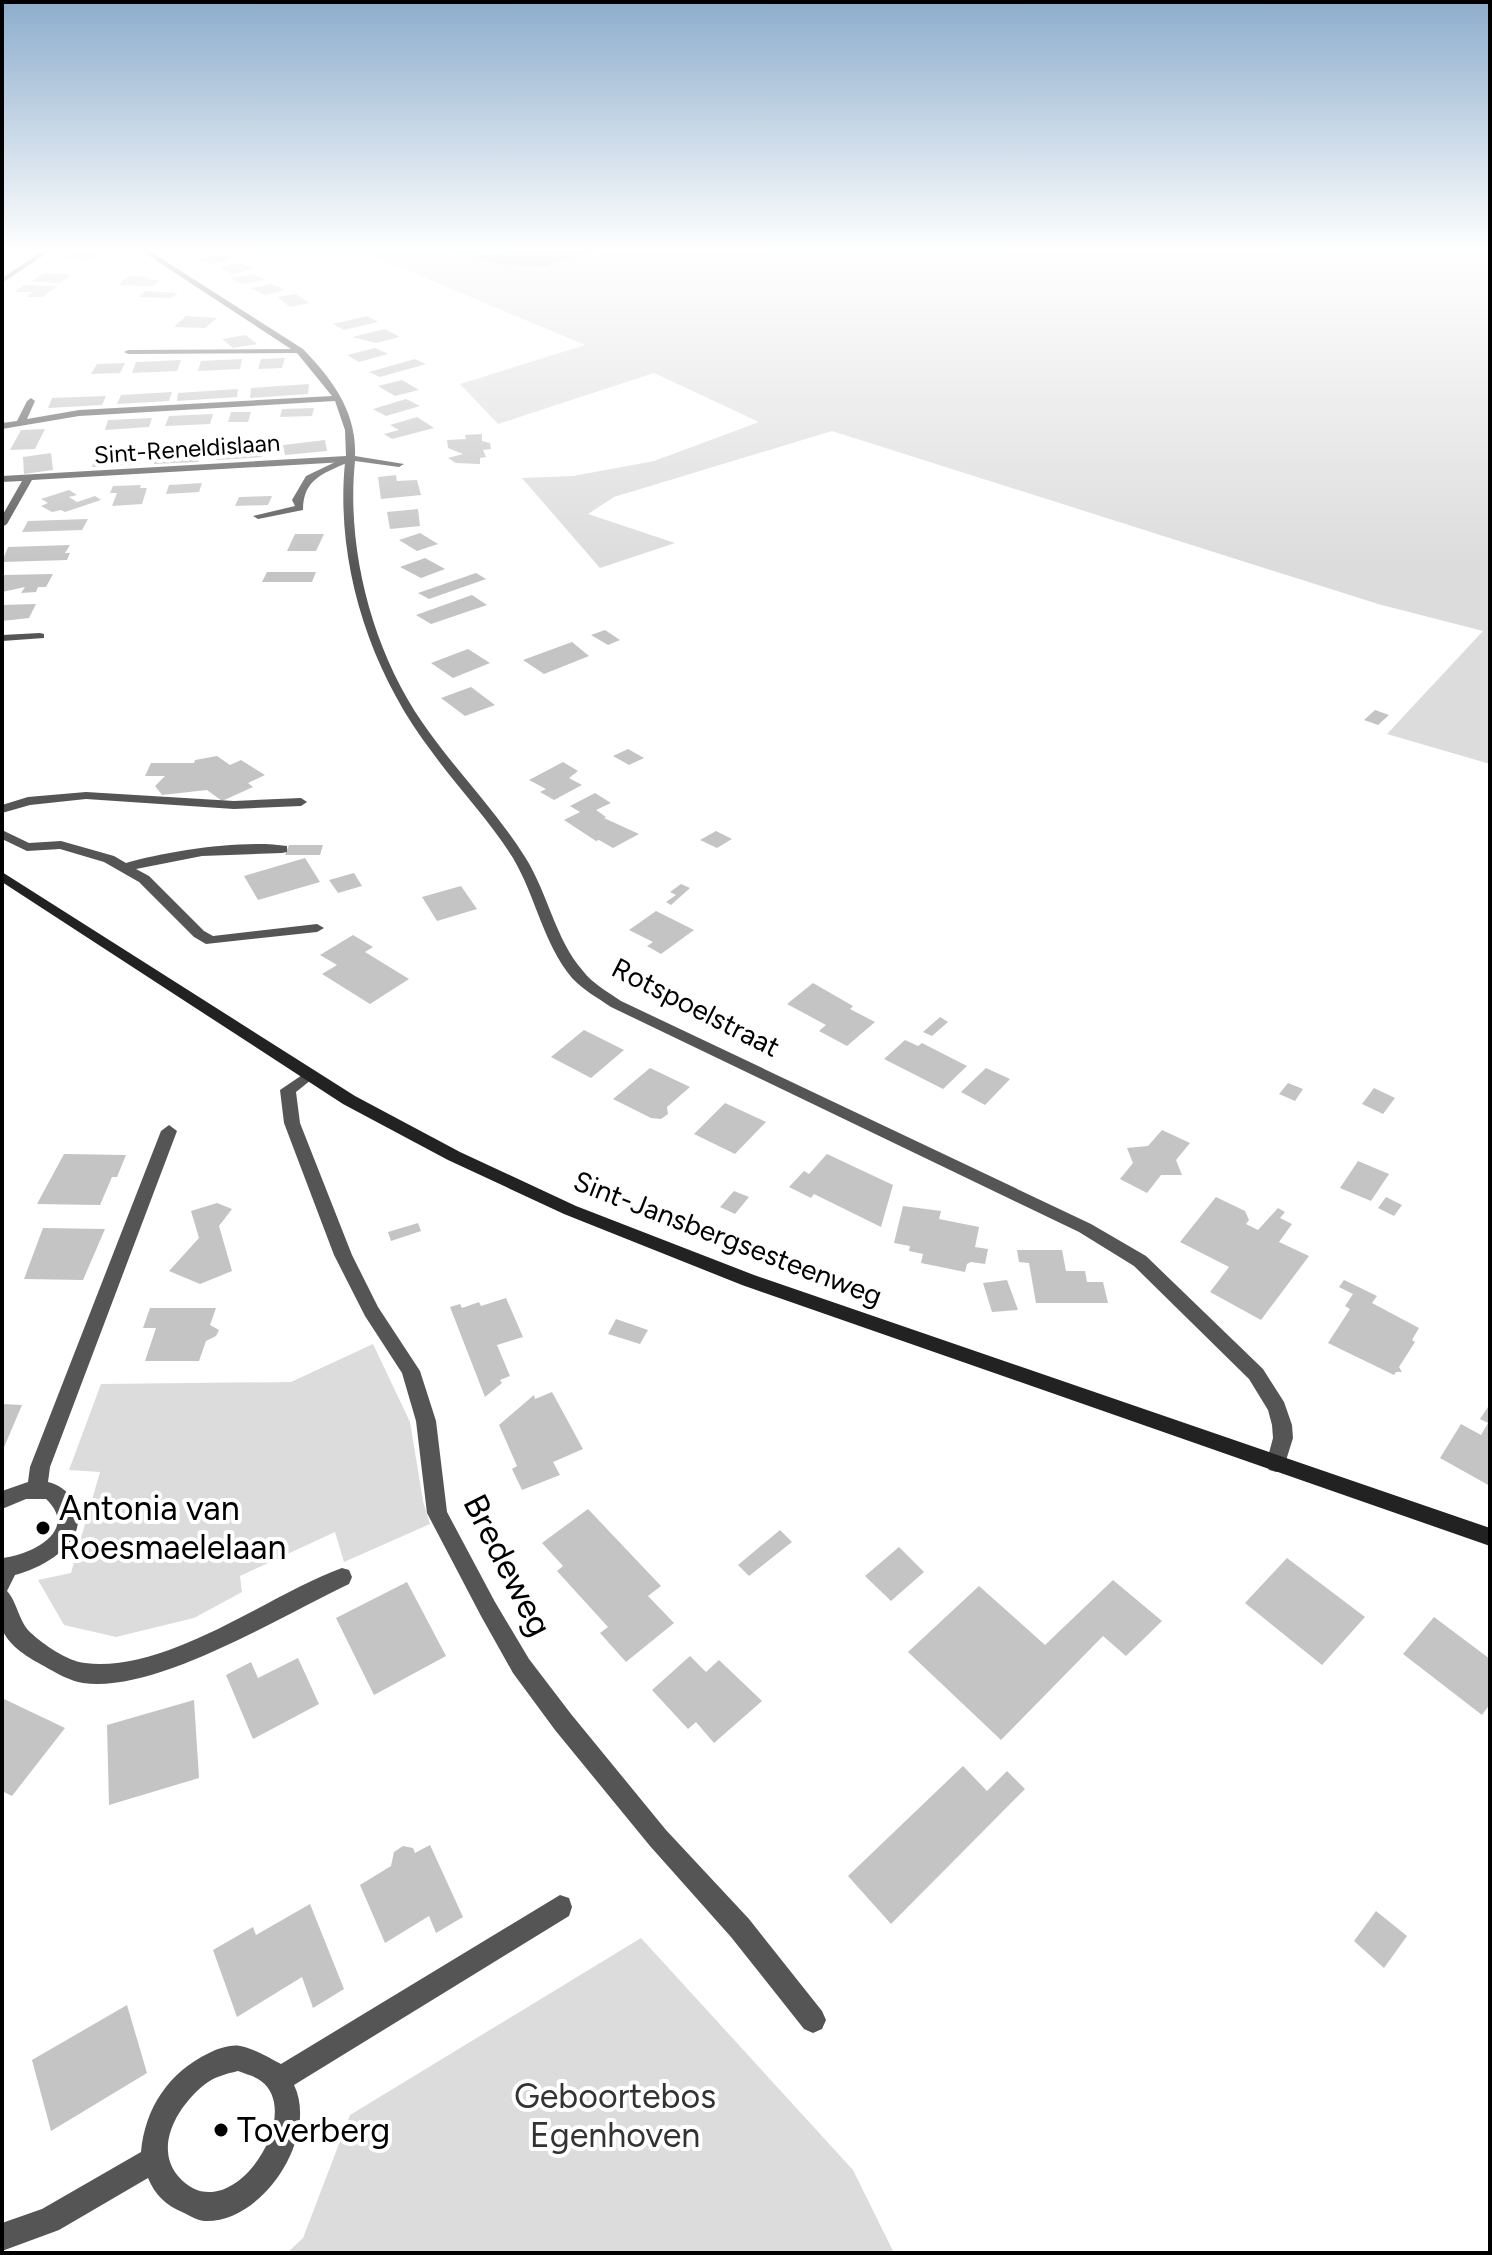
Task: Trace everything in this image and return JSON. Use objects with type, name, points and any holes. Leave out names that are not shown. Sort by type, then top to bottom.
[{"type":"main road","name":"Sint-Jansbergsesteenweg","points":[[2,876],[308,1076],[454,1156],[570,1210],[748,1280],[1490,1537]]},
{"type":"street","name":"Rotspoelstraat","points":[[304,355],[317,367],[338,398],[351,442],[347,494],[357,562],[371,631],[391,684],[420,732],[518,857],[539,896],[558,947],[579,976],[616,1004],[1085,1228],[1140,1261],[1256,1374],[1277,1408],[1282,1425],[1283,1438],[1276,1464]]},
{"type":"street","points":[[2,426],[79,413],[338,398]]},
{"type":"street","points":[[21,422],[31,401]]},
{"type":"street","points":[[258,516],[300,508],[297,500],[309,478],[350,458]]},
{"type":"street","name":"Sint-Reneldislaan","points":[[3,477],[28,479],[350,458],[399,464]]},
{"type":"street","points":[[3,520],[28,479]]},
{"type":"street","points":[[2,638],[40,636]]},
{"type":"street","points":[[2,809],[42,798],[105,798],[237,806],[274,800],[301,802]]},
{"type":"street","points":[[2,834],[27,847],[61,845],[109,859],[144,879],[199,934],[211,941],[317,928]]},
{"type":"street","points":[[124,868],[153,857],[282,849]]},
{"type":"street","name":"Bredeweg","points":[[308,1076],[288,1090],[292,1123],[350,1269],[371,1311],[411,1371],[426,1421],[437,1513],[488,1609],[521,1666],[563,1722],[658,1838],[740,1928],[813,2020]]},
{"type":"street","points":[[37,1489],[40,1467],[169,1131]]},
{"type":"street","points":[[2,1500],[25,1490],[37,1489],[51,1491],[68,1507],[66,1530],[49,1552],[3,1573]]},
{"type":"street","points":[[2,1599],[12,1632],[39,1653],[83,1673],[111,1673],[165,1660],[197,1647],[342,1577]]},
{"type":"street","points":[[278,2080],[560,1907]]},
{"type":"street","points":[[238,2058],[262,2064],[278,2080],[288,2111],[284,2139],[272,2166],[245,2193],[212,2206],[181,2200],[169,2190],[160,2176],[155,2145],[162,2115],[178,2089],[201,2069],[226,2059],[238,2058]]},
{"type":"street","points":[[2,2237],[49,2220],[156,2159]]},
{"type":"green space","points":[[552,355],[1490,355],[1490,764],[1387,734],[1483,631],[1378,604],[832,431],[614,497],[588,514],[675,543],[600,568],[522,478],[573,476],[654,461],[759,422],[654,373],[498,424],[460,384]]},
{"type":"green space","points":[[373,1344],[410,1422],[423,1501],[430,1524],[344,1562],[335,1532],[240,1576],[242,1592],[194,1618],[116,1637],[64,1625],[38,1580],[71,1573],[100,1472],[69,1470],[101,1384],[291,1382]]},
{"type":"green space","name":"Geboortebos Egenhoven","points":[[641,1938],[853,2170],[894,2253],[287,2253],[303,2238],[350,2115]]},
{"type":"building","points":[[347,355],[384,355],[359,362]]},
{"type":"building","points":[[285,358],[282,368],[258,369],[261,359]]},
{"type":"building","points":[[242,359],[240,369],[198,371],[201,361]]},
{"type":"building","points":[[415,359],[426,364],[380,377],[369,372]]},
{"type":"building","points":[[181,360],[177,371],[132,373],[136,362]]},
{"type":"building","points":[[125,363],[120,373],[91,374],[97,364]]},
{"type":"building","points":[[402,380],[419,390],[395,396],[378,386]]},
{"type":"building","points":[[309,384],[308,394],[250,398],[251,388]]},
{"type":"building","points":[[238,389],[237,397],[177,401],[178,393]]},
{"type":"building","points":[[172,392],[169,401],[117,404],[121,395]]},
{"type":"building","points":[[106,396],[102,405],[48,408],[52,398]]},
{"type":"building","points":[[406,399],[420,406],[386,416],[373,409]]},
{"type":"building","points":[[314,408],[312,416],[280,417],[282,409]]},
{"type":"building","points":[[231,412],[251,412],[248,422],[228,422]]},
{"type":"building","points":[[213,414],[210,424],[165,426],[169,416]]},
{"type":"building","points":[[417,417],[434,428],[392,439],[384,434],[399,430],[390,425]]},
{"type":"building","points":[[152,418],[149,427],[105,430],[108,420]]},
{"type":"building","points":[[45,429],[35,449],[10,450],[21,430]]},
{"type":"building","points":[[482,434],[482,441],[490,443],[491,449],[483,450],[486,457],[480,458],[480,464],[456,463],[448,458],[463,454],[448,448],[447,440]]},
{"type":"building","points":[[325,440],[327,451],[285,455],[283,445]]},
{"type":"building","points":[[264,446],[262,457],[217,460],[219,449]]},
{"type":"building","points":[[200,451],[198,462],[154,464],[157,454]]},
{"type":"building","points":[[51,453],[53,470],[24,474],[23,457]]},
{"type":"building","points":[[142,454],[139,464],[92,467],[95,457]]},
{"type":"building","points":[[396,475],[397,481],[417,480],[421,495],[381,499],[378,477]]},
{"type":"building","points":[[202,483],[199,492],[166,494],[169,485]]},
{"type":"building","points":[[141,485],[140,488],[147,488],[142,504],[112,506],[117,493],[110,493],[113,486]]},
{"type":"building","points":[[69,490],[77,495],[69,497],[77,502],[95,496],[101,500],[65,512],[52,512],[41,506],[48,503],[41,499]]},
{"type":"building","points":[[272,496],[268,505],[235,506],[239,497]]},
{"type":"building","points":[[418,509],[420,526],[390,529],[387,512]]},
{"type":"building","points":[[88,519],[82,530],[22,532],[28,521]]},
{"type":"building","points":[[420,533],[438,544],[417,551],[399,540]]},
{"type":"building","points":[[295,534],[324,534],[316,551],[287,551]]},
{"type":"building","points":[[70,545],[65,553],[70,553],[67,560],[2,562],[8,547]]},
{"type":"building","points":[[425,558],[445,569],[421,578],[400,567]]},
{"type":"building","points":[[267,572],[316,572],[312,582],[262,582]]},
{"type":"building","points":[[476,573],[486,579],[429,599],[418,593]]},
{"type":"building","points":[[53,574],[46,587],[38,587],[36,592],[21,593],[25,587],[2,592],[2,575]]},
{"type":"building","points":[[472,595],[487,605],[431,624],[416,615]]},
{"type":"building","points":[[36,604],[29,618],[2,621],[2,605]]},
{"type":"building","points":[[605,630],[620,640],[608,645],[591,635]]},
{"type":"building","points":[[572,642],[589,656],[544,674],[523,660]]},
{"type":"building","points":[[468,649],[490,663],[453,678],[431,663]]},
{"type":"building","points":[[471,687],[495,705],[465,716],[441,698]]},
{"type":"building","points":[[1375,710],[1389,715],[1378,725],[1364,720]]},
{"type":"building","points":[[628,749],[644,758],[629,765],[613,756]]},
{"type":"building","points":[[217,756],[230,765],[241,760],[265,775],[248,783],[253,787],[222,801],[207,790],[162,795],[155,786],[165,776],[145,776],[151,763],[194,763],[195,760]]},
{"type":"building","points":[[563,762],[578,771],[569,778],[582,785],[554,800],[540,792],[546,789],[529,780]]},
{"type":"building","points":[[595,793],[611,803],[596,810],[604,818],[639,834],[613,848],[564,820],[580,812],[570,806]]},
{"type":"building","points":[[716,831],[732,839],[717,848],[700,840]]},
{"type":"building","points":[[289,845],[323,845],[320,855],[285,855]]},
{"type":"building","points":[[305,858],[320,882],[258,900],[244,876]]},
{"type":"building","points":[[354,873],[362,886],[338,893],[329,880]]},
{"type":"building","points":[[681,884],[690,888],[671,905],[666,902],[676,895],[670,892]]},
{"type":"building","points":[[461,886],[477,909],[437,921],[422,897]]},
{"type":"building","points":[[656,911],[694,930],[661,954],[647,946],[653,942],[629,930]]},
{"type":"building","points":[[353,935],[373,947],[365,952],[409,979],[370,1004],[322,974],[337,965],[320,955]]},
{"type":"building","points":[[813,983],[875,1022],[847,1046],[819,1031],[826,1025],[787,1004]]},
{"type":"building","points":[[940,1017],[948,1022],[932,1036],[923,1032]]},
{"type":"building","points":[[584,1030],[624,1050],[591,1078],[551,1057]]},
{"type":"building","points":[[905,1040],[918,1046],[922,1043],[967,1066],[943,1089],[884,1059]]},
{"type":"building","points":[[650,1068],[690,1087],[667,1107],[668,1114],[661,1119],[651,1118],[613,1099]]},
{"type":"building","points":[[986,1068],[1010,1079],[985,1105],[961,1092]]},
{"type":"building","points":[[1288,1083],[1303,1089],[1295,1101],[1279,1094]]},
{"type":"building","points":[[1374,1088],[1395,1098],[1383,1114],[1362,1104]]},
{"type":"building","points":[[725,1103],[766,1122],[735,1154],[694,1134]]},
{"type":"building","points":[[1162,1130],[1190,1143],[1176,1160],[1182,1175],[1161,1175],[1147,1193],[1120,1179],[1133,1163],[1127,1148],[1148,1146]]},
{"type":"building","points":[[64,1154],[126,1155],[100,1205],[37,1204]]},
{"type":"building","points":[[827,1154],[893,1185],[881,1227],[814,1194],[811,1198],[789,1187],[804,1171],[809,1174]]},
{"type":"building","points":[[1358,1161],[1389,1174],[1371,1201],[1340,1188]]},
{"type":"building","points":[[734,1191],[749,1197],[735,1214],[720,1207]]},
{"type":"building","points":[[1216,1197],[1245,1211],[1249,1220],[1246,1224],[1258,1230],[1278,1208],[1285,1212],[1280,1218],[1292,1224],[1279,1242],[1309,1256],[1261,1320],[1210,1292],[1229,1267],[1180,1242]]},
{"type":"building","points":[[1386,1197],[1402,1205],[1394,1216],[1378,1208]]},
{"type":"building","points":[[217,1203],[232,1209],[219,1226],[232,1271],[200,1284],[169,1271],[199,1238],[191,1211]]},
{"type":"building","points":[[903,1206],[941,1211],[939,1219],[979,1227],[975,1247],[988,1249],[985,1264],[971,1262],[967,1264],[965,1272],[921,1263],[923,1254],[909,1251],[910,1246],[894,1243]]},
{"type":"building","points":[[418,1223],[421,1231],[391,1241],[388,1232]]},
{"type":"building","points":[[43,1228],[105,1229],[83,1280],[24,1279]]},
{"type":"building","points":[[1017,1250],[1062,1250],[1066,1271],[1085,1271],[1087,1282],[1103,1282],[1108,1303],[1036,1303],[1029,1263],[1019,1262]]},
{"type":"building","points":[[1007,1280],[1018,1310],[992,1312],[983,1283]]},
{"type":"building","points":[[1344,1280],[1377,1296],[1372,1303],[1419,1328],[1412,1340],[1415,1342],[1399,1367],[1402,1372],[1394,1375],[1328,1343],[1350,1309],[1345,1306],[1353,1294],[1339,1287]]},
{"type":"building","points":[[506,1298],[523,1337],[497,1345],[510,1376],[500,1380],[502,1383],[485,1397],[450,1307],[460,1304],[462,1308],[479,1302],[481,1306]]},
{"type":"building","points":[[150,1308],[216,1308],[210,1325],[219,1330],[216,1336],[206,1341],[199,1361],[145,1361],[156,1328],[143,1328]]},
{"type":"building","points":[[616,1319],[648,1330],[640,1344],[608,1334]]},
{"type":"building","points":[[552,1392],[583,1449],[553,1462],[560,1475],[522,1490],[512,1469],[517,1466],[499,1425],[534,1395],[535,1399]]},
{"type":"building","points":[[2,1404],[22,1405],[2,1452]]},
{"type":"building","points":[[1490,1404],[1490,1486],[1440,1458],[1461,1424],[1481,1435],[1488,1423],[1480,1419]]},
{"type":"building","points":[[588,1509],[661,1586],[648,1596],[674,1623],[626,1662],[600,1633],[608,1627],[557,1571],[563,1566],[542,1543]]},
{"type":"building","points":[[780,1530],[792,1542],[749,1576],[738,1565]]},
{"type":"building","points":[[899,1547],[924,1572],[891,1601],[865,1576]]},
{"type":"building","points":[[1287,1558],[1365,1617],[1322,1665],[1245,1603]]},
{"type":"building","points":[[1113,1580],[1162,1621],[1126,1656],[1103,1636],[1001,1740],[908,1652],[979,1586],[1045,1645]]},
{"type":"building","points":[[407,1582],[446,1656],[374,1695],[336,1618]]},
{"type":"building","points":[[1434,1617],[1490,1659],[1490,1704],[1482,1715],[1403,1654]]},
{"type":"building","points":[[690,1656],[706,1672],[719,1660],[762,1701],[714,1743],[696,1722],[688,1729],[652,1690]]},
{"type":"building","points":[[298,1658],[319,1704],[253,1739],[226,1675],[251,1662],[258,1678]]},
{"type":"building","points":[[4,1699],[65,1728],[12,1796],[2,1791]]},
{"type":"building","points":[[194,1700],[199,1778],[109,1805],[107,1725]]},
{"type":"building","points":[[963,1766],[987,1791],[1007,1771],[1025,1789],[891,1924],[848,1876]]},
{"type":"building","points":[[430,1845],[463,1917],[436,1933],[429,1916],[385,1943],[360,1885],[391,1866],[394,1852],[403,1846],[413,1848],[415,1853]]},
{"type":"building","points":[[310,1904],[344,1989],[313,2008],[302,1977],[237,2017],[213,1950],[253,1927],[256,1935]]},
{"type":"building","points":[[1376,1911],[1407,1936],[1384,1968],[1354,1941]]},
{"type":"building","points":[[127,2005],[147,2073],[51,2131],[32,2060]]},
{"type":"place","name":"Antonia van Roesmaelelaan","points":[[43,1528]]},
{"type":"place","name":"Toverberg","points":[[221,2130]]}]
